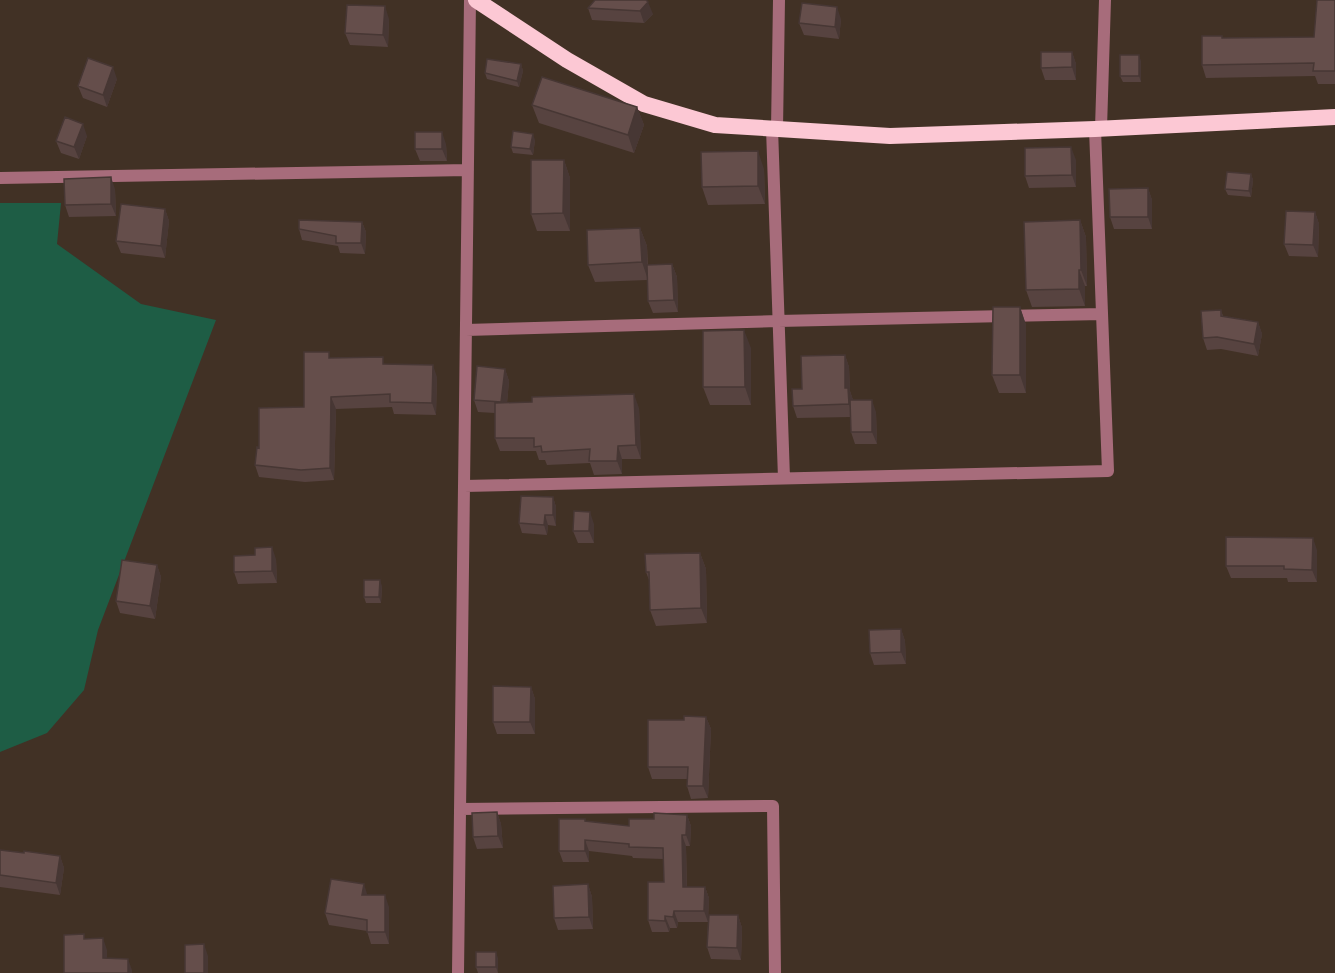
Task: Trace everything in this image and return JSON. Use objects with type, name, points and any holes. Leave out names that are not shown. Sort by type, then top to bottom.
[{"type":"highway","points":[[476,0],[567,60],[644,104],[715,125],[890,135],[1098,129],[1335,117]]},
{"type":"street","points":[[458,973],[470,0]]},
{"type":"street","points":[[779,0],[774,129],[784,478]]},
{"type":"street","points":[[464,486],[1108,471],[1098,129],[1105,0]]},
{"type":"street","points":[[0,178],[468,170]]},
{"type":"street","points":[[466,330],[1102,314]]},
{"type":"street","points":[[460,809],[773,806],[775,973]]},
{"type":"green space","points":[[0,203],[61,203],[57,244],[141,304],[216,320],[98,630],[84,690],[47,733],[0,752]]},
{"type":"building","points":[[595,0],[646,0],[648,2],[640,11],[588,8]]},
{"type":"building","points":[[1317,0],[1335,0],[1335,71],[1313,71],[1314,63],[1202,65],[1202,36],[1222,36],[1222,38],[1314,37]]},
{"type":"building","points":[[802,3],[837,7],[835,27],[799,23]]},
{"type":"building","points":[[347,5],[385,6],[383,35],[345,33]]},
{"type":"building","points":[[1041,52],[1072,52],[1072,67],[1041,68]]},
{"type":"building","points":[[1120,55],[1139,55],[1139,76],[1120,76]]},
{"type":"building","points":[[88,58],[113,67],[103,95],[78,86]]},
{"type":"building","points":[[487,59],[521,64],[517,81],[485,73]]},
{"type":"building","points":[[542,77],[637,107],[628,135],[532,105]]},
{"type":"building","points":[[65,117],[83,124],[74,147],[56,141]]},
{"type":"building","points":[[513,131],[533,134],[530,149],[511,147]]},
{"type":"building","points":[[415,132],[442,132],[442,149],[415,149]]},
{"type":"building","points":[[1071,147],[1072,175],[1025,176],[1025,148]]},
{"type":"building","points":[[758,151],[758,186],[702,187],[701,152]]},
{"type":"building","points":[[531,160],[564,160],[563,213],[531,214]]},
{"type":"building","points":[[1227,172],[1251,174],[1249,191],[1225,189]]},
{"type":"building","points":[[111,177],[111,204],[65,205],[64,179]]},
{"type":"building","points":[[1148,188],[1148,217],[1110,217],[1109,189]]},
{"type":"building","points":[[121,204],[165,209],[161,246],[116,241]]},
{"type":"building","points":[[1286,211],[1315,212],[1313,245],[1284,244]]},
{"type":"building","points":[[299,220],[362,222],[361,243],[336,243],[336,236],[299,229]]},
{"type":"building","points":[[1080,220],[1079,289],[1026,290],[1024,222]]},
{"type":"building","points":[[640,228],[642,262],[588,265],[587,230]]},
{"type":"building","points":[[672,264],[674,300],[648,301],[647,265]]},
{"type":"building","points":[[993,307],[1020,307],[1020,375],[992,375]]},
{"type":"building","points":[[1221,310],[1221,316],[1258,322],[1254,344],[1217,337],[1203,338],[1201,311]]},
{"type":"building","points":[[744,330],[745,387],[703,387],[703,331]]},
{"type":"building","points":[[304,352],[329,352],[329,358],[383,357],[383,364],[433,365],[432,403],[390,402],[390,394],[331,397],[330,468],[301,470],[255,465],[257,447],[259,448],[259,408],[304,407]]},
{"type":"building","points":[[845,355],[845,388],[848,388],[849,404],[793,406],[792,389],[802,389],[801,356]]},
{"type":"building","points":[[477,366],[505,369],[501,402],[474,400]]},
{"type":"building","points":[[634,394],[636,445],[618,446],[617,461],[589,461],[590,449],[542,452],[541,446],[534,447],[534,438],[495,438],[495,403],[532,402],[532,397]]},
{"type":"building","points":[[850,400],[872,400],[872,432],[851,432]]},
{"type":"building","points":[[521,496],[553,497],[553,515],[545,515],[544,525],[519,523]]},
{"type":"building","points":[[574,511],[590,512],[589,531],[573,531]]},
{"type":"building","points":[[1226,537],[1313,538],[1312,570],[1284,569],[1284,566],[1226,566]]},
{"type":"building","points":[[272,547],[272,571],[234,572],[234,556],[255,555],[255,548]]},
{"type":"building","points":[[700,553],[701,608],[650,610],[649,572],[646,572],[645,554]]},
{"type":"building","points":[[122,560],[157,565],[150,606],[116,601]]},
{"type":"building","points":[[364,580],[380,580],[379,597],[364,597]]},
{"type":"building","points":[[901,629],[901,652],[870,653],[869,630]]},
{"type":"building","points":[[493,686],[531,687],[530,722],[493,722]]},
{"type":"building","points":[[684,716],[706,717],[703,786],[687,786],[688,767],[648,767],[648,720],[684,720]]},
{"type":"building","points":[[497,812],[498,836],[473,837],[472,813]]},
{"type":"building","points":[[654,813],[687,815],[686,835],[682,835],[683,887],[705,887],[704,911],[674,911],[673,917],[665,916],[665,921],[648,920],[648,882],[664,882],[663,848],[629,847],[629,844],[585,840],[585,851],[559,851],[559,819],[585,819],[585,821],[629,826],[629,819],[654,819]]},
{"type":"building","points":[[0,850],[60,856],[56,883],[0,875]]},
{"type":"building","points":[[331,879],[364,884],[362,895],[385,895],[385,932],[367,932],[367,920],[325,913]]},
{"type":"building","points":[[588,884],[589,917],[554,918],[553,886]]},
{"type":"building","points":[[709,915],[738,915],[737,948],[707,947]]},
{"type":"building","points":[[84,934],[84,939],[103,938],[103,958],[128,959],[128,973],[64,973],[64,935]]},
{"type":"building","points":[[204,944],[204,973],[185,973],[185,945]]},
{"type":"building","points":[[476,952],[496,952],[496,967],[476,967]]}]
